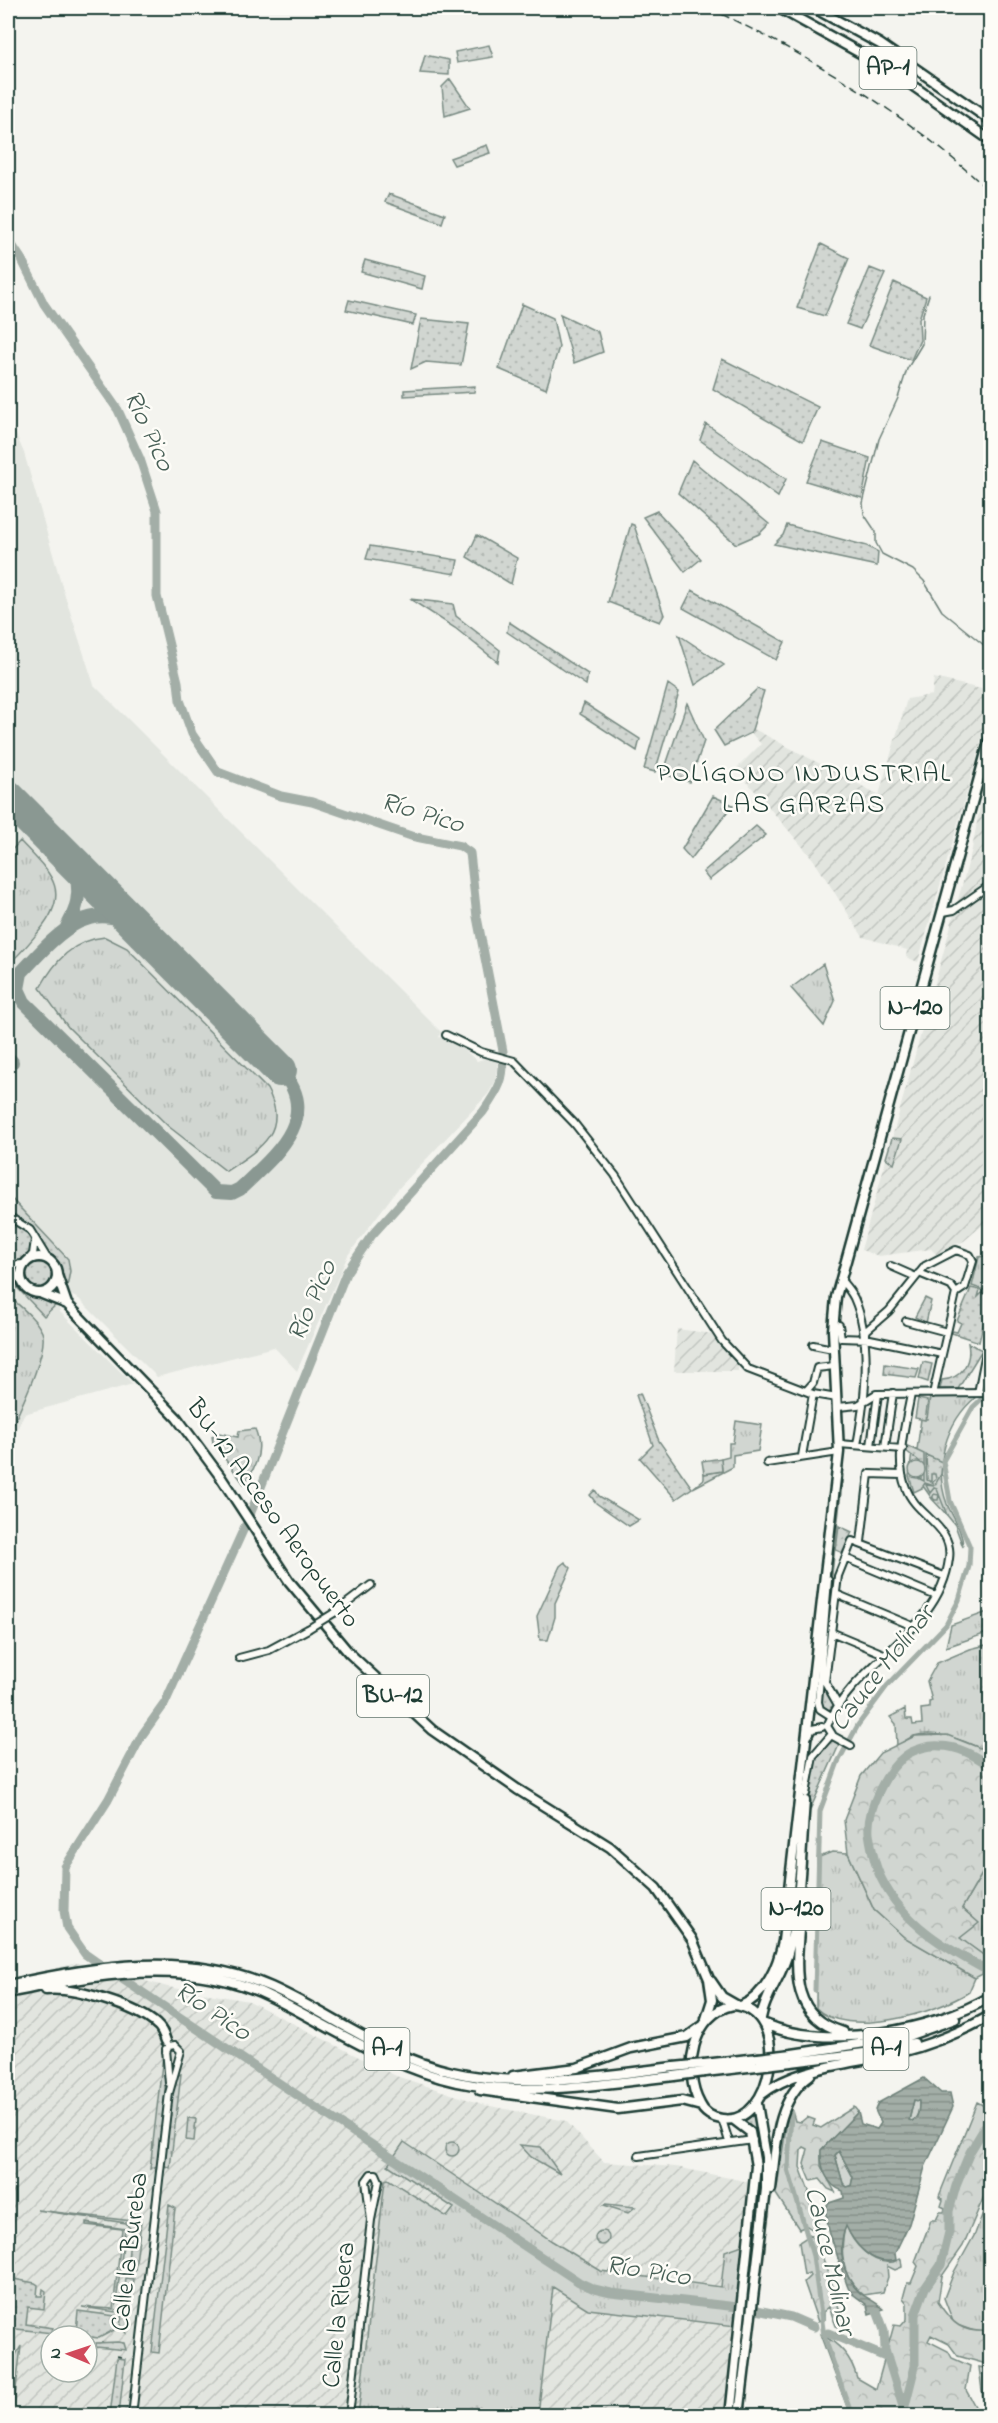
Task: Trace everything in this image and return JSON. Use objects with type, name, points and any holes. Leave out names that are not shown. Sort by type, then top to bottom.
[{"type":"highway","name":"AP-1","points":[[779,8],[889,69],[990,140]]},
{"type":"highway","name":"AP-1","points":[[814,8],[880,44],[990,120]]},
{"type":"highway","name":"N-120","points":[[704,2023],[718,2009],[749,2003],[766,1985],[780,1957],[839,1448],[833,1310],[990,738]]},
{"type":"highway","points":[[22,1281],[26,1263],[36,1257],[47,1258]]},
{"type":"highway","name":"BU-12","points":[[47,1258],[55,1265],[57,1275]]},
{"type":"highway","points":[[39,1293],[49,1290],[57,1275]]},
{"type":"highway","name":"BU-12 Acceso Aeropuerto","points":[[57,1275],[68,1304],[177,1418],[220,1476],[289,1581],[349,1653],[432,1730],[508,1784],[604,1843],[642,1874],[685,1927],[710,1980]]},
{"type":"highway","name":"BU-12","points":[[22,1281],[29,1290],[39,1293]]},
{"type":"highway","name":"BU-12 Acceso Aeropuerto","points":[[39,1293],[68,1304]]},
{"type":"highway","name":"N-120","points":[[730,2415],[747,2309],[757,2270],[766,2167],[759,2100],[769,2060],[769,2038],[763,2021],[764,2005],[788,1953],[800,1868],[821,1612]]},
{"type":"highway","points":[[800,1868],[798,1975],[802,2000],[823,2024],[844,2032],[861,2034]]},
{"type":"highway","name":"A-1","points":[[8,1985],[114,1966],[170,1966],[242,1977],[273,1988],[399,2055],[453,2072],[495,2079],[528,2081],[674,2071],[791,2058],[905,2037],[974,2015],[990,2001]]},
{"type":"highway","name":"A-1","points":[[8,1996],[105,1975],[199,1977],[248,1988],[270,1996],[376,2054],[443,2078],[484,2086],[540,2089],[674,2071]]},
{"type":"highway","name":"BU-12","points":[[710,1980],[722,1997],[739,2006]]},
{"type":"highway","name":"BU-12","points":[[704,2023],[712,2000],[710,1980]]},
{"type":"highway","points":[[8,1996],[50,1989],[79,1992],[144,2016],[159,2027],[166,2041]]},
{"type":"highway","points":[[704,2023],[691,2069],[695,2094],[701,2106],[711,2116],[733,2119],[742,2116],[784,2080],[914,2049],[974,2015],[990,1997]]},
{"type":"highway","points":[[739,2006],[782,2030],[861,2034],[895,2031],[990,2013]]},
{"type":"highway","points":[[453,2072],[507,2076],[562,2072],[639,2046],[687,2037],[704,2023]]},
{"type":"highway","points":[[757,2270],[762,2254],[783,2112],[795,2089],[803,2080],[822,2070]]},
{"type":"highway","points":[[443,2078],[454,2084],[492,2093],[599,2107],[644,2108],[682,2101],[701,2106]]},
{"type":"highway","points":[[733,2119],[747,2129],[753,2140]]},
{"type":"highway","name":"N-120","points":[[739,2415],[755,2190],[753,2140]]},
{"type":"street","points":[[942,912],[954,910],[990,885]]},
{"type":"street","points":[[446,1035],[525,1069],[581,1131],[621,1184],[722,1341],[748,1368],[838,1402],[858,1405],[878,1394],[984,1393],[982,1363],[986,1352]]},
{"type":"street","points":[[8,1216],[30,1230],[47,1258]]},
{"type":"street","points":[[8,1267],[26,1263],[33,1254],[35,1239]]},
{"type":"street","points":[[864,1338],[867,1330],[889,1311],[925,1266],[956,1250],[970,1255],[973,1260],[966,1285],[956,1293],[933,1394]]},
{"type":"street","points":[[891,1266],[951,1286],[956,1293]]},
{"type":"street","points":[[8,1267],[22,1281]]},
{"type":"street","points":[[840,1279],[855,1302],[866,1347],[864,1401],[857,1445]]},
{"type":"street","points":[[906,1321],[947,1332]]},
{"type":"street","points":[[839,1325],[840,1338],[864,1338],[942,1354]]},
{"type":"street","points":[[813,1345],[833,1349]]},
{"type":"street","points":[[801,1456],[809,1392],[817,1368],[834,1366]]},
{"type":"street","points":[[885,1448],[893,1393]]},
{"type":"street","points":[[871,1446],[878,1394]]},
{"type":"street","points":[[848,1744],[820,1735],[839,1702],[885,1654],[915,1627],[936,1596],[949,1560],[947,1539],[912,1500],[902,1475],[903,1449],[911,1394]]},
{"type":"street","points":[[766,1463],[857,1445],[903,1449]]},
{"type":"street","points":[[861,1542],[869,1474],[902,1475]]},
{"type":"street","points":[[839,1702],[825,1684],[838,1576],[853,1540],[944,1576]]},
{"type":"street","points":[[844,1558],[936,1596]]},
{"type":"street","points":[[826,1570],[828,1589],[818,1702],[820,1709],[831,1716]]},
{"type":"street","points":[[239,1658],[268,1650],[308,1629],[371,1585]]},
{"type":"street","points":[[836,1594],[915,1627]]},
{"type":"street","points":[[831,1632],[885,1654]]},
{"type":"street","points":[[804,1763],[812,1729],[825,1727],[831,1730],[829,1737],[813,1756],[806,1794]]},
{"type":"street","name":"Calle la Bureba","points":[[166,2041],[169,2093]]},
{"type":"street","name":"Calle la Bureba","points":[[132,2415],[169,2093],[181,2051],[177,2046],[172,2045],[166,2052]]},
{"type":"street","points":[[722,2119],[729,2142]]},
{"type":"street","points":[[639,2156],[753,2140]]},
{"type":"street","name":"Calle la Ribera","points":[[349,2415],[371,2220],[379,2181],[376,2174],[368,2176],[366,2181],[371,2220]]},
{"type":"shaded area","points":[[8,416],[24,453],[64,593],[94,685],[441,1032],[439,1037],[460,1046],[477,1061],[489,1057],[498,1060],[495,1082],[488,1094],[397,1190],[348,1255],[297,1371],[274,1347],[157,1377],[79,1299],[66,1293],[58,1303],[60,1312],[133,1384],[24,1414],[8,1450]]},
{"type":"shaded area","points":[[934,678],[990,691],[990,712],[918,962],[906,957],[907,950],[863,937],[813,859],[736,769],[761,744],[751,733],[752,728],[879,795],[907,699],[932,695]]},
{"type":"shaded area","points":[[980,806],[990,809],[990,1219],[964,1241],[936,1254],[931,1249],[879,1256],[861,1250],[972,849]]},
{"type":"shaded area","points":[[677,1329],[714,1334],[738,1366],[738,1371],[674,1371]]},
{"type":"shaded area","points":[[77,1963],[168,1987],[249,2001],[396,2076],[485,2105],[566,2121],[604,2162],[676,2167],[774,2187],[744,2415],[8,2415],[8,1980]]},
{"type":"shaded area","points":[[924,2078],[941,2093],[950,2093],[953,2107],[925,2167],[909,2224],[895,2253],[896,2260],[880,2260],[872,2257],[859,2247],[846,2226],[842,2243],[845,2270],[860,2293],[884,2309],[869,2314],[867,2305],[850,2292],[829,2231],[825,2209],[829,2203],[844,2198],[843,2191],[837,2189],[826,2175],[821,2150],[858,2112],[861,2124],[877,2129],[881,2123],[875,2110],[878,2103]],"holes":[[[914,2100],[919,2101],[919,2110],[912,2121],[909,2120]],[[839,2151],[853,2177],[851,2186],[847,2187],[843,2183],[835,2155]]]},
{"type":"green space","points":[[489,45],[493,57],[457,63],[455,52]]},
{"type":"green space","points":[[425,55],[449,60],[449,75],[420,73]]},
{"type":"green space","points":[[450,79],[470,108],[445,116],[442,87]]},
{"type":"green space","points":[[487,145],[490,153],[454,165],[450,158]]},
{"type":"green space","points":[[389,194],[445,214],[442,223],[385,202]]},
{"type":"green space","points":[[821,244],[849,258],[825,316],[797,308]]},
{"type":"green space","points":[[365,260],[425,276],[422,289],[361,272]]},
{"type":"green space","points":[[870,268],[885,274],[860,329],[846,324]]},
{"type":"green space","points":[[894,282],[926,297],[919,319],[920,340],[911,360],[869,345]]},
{"type":"green space","points":[[349,300],[416,315],[413,325],[346,310]]},
{"type":"green space","points":[[522,304],[553,318],[559,347],[546,389],[499,369]]},
{"type":"green space","points":[[560,314],[598,332],[603,352],[574,363]]},
{"type":"green space","points":[[421,319],[469,324],[461,365],[426,362],[411,369]]},
{"type":"green space","points":[[722,359],[818,407],[803,441],[713,389]]},
{"type":"green space","points":[[475,386],[474,392],[404,396],[404,390]]},
{"type":"green space","points":[[706,424],[786,479],[778,497],[700,440]]},
{"type":"green space","points":[[822,442],[870,458],[862,498],[806,481]]},
{"type":"green space","points":[[692,460],[769,524],[759,534],[736,544],[678,493]]},
{"type":"green space","points":[[657,511],[701,559],[685,572],[643,517]]},
{"type":"green space","points":[[631,524],[634,525],[664,615],[660,622],[608,602]]},
{"type":"green space","points":[[787,525],[867,546],[878,552],[877,566],[774,544],[783,535]]},
{"type":"green space","points":[[477,535],[517,558],[511,584],[467,557]]},
{"type":"green space","points":[[370,546],[458,560],[455,574],[366,559]]},
{"type":"green space","points":[[692,590],[785,642],[776,660],[683,608]]},
{"type":"green space","points":[[410,599],[453,604],[456,616],[500,650],[498,662],[455,628]]},
{"type":"green space","points":[[509,622],[588,674],[586,685],[507,632]]},
{"type":"green space","points":[[679,635],[724,665],[695,685]]},
{"type":"green space","points":[[668,684],[679,692],[655,772],[644,769]]},
{"type":"green space","points":[[757,689],[764,691],[751,733],[724,746],[714,730]]},
{"type":"green space","points":[[584,703],[640,739],[637,751],[580,714]]},
{"type":"green space","points":[[687,703],[704,741],[690,782],[663,774]]},
{"type":"green space","points":[[713,796],[733,805],[691,859],[682,849]]},
{"type":"green space","points":[[756,826],[766,835],[709,880],[703,872]]},
{"type":"green space","points":[[20,841],[48,872],[56,892],[55,904],[40,930],[8,964],[8,854]]},
{"type":"green space","points":[[105,937],[127,948],[267,1089],[275,1117],[268,1138],[226,1171],[168,1126],[68,1027],[40,988],[52,969],[74,947],[83,942]]},
{"type":"green space","points":[[823,964],[835,1001],[824,1026],[791,988]]},
{"type":"green space","points":[[892,1138],[902,1139],[894,1164],[886,1158]]},
{"type":"green space","points":[[8,1195],[68,1259],[70,1271],[66,1293],[58,1265],[41,1245],[35,1231],[8,1212]]},
{"type":"green space","points":[[8,1220],[26,1232],[33,1244],[30,1255],[20,1263],[8,1263]]},
{"type":"green space","points":[[979,1257],[990,1258],[990,1292],[972,1286]]},
{"type":"green space","points":[[39,1260],[45,1261],[53,1269],[53,1281],[45,1289],[39,1290],[33,1289],[25,1281],[24,1275],[25,1269],[33,1261]]},
{"type":"green space","points":[[8,1272],[30,1295],[58,1303],[44,1316],[8,1278]]},
{"type":"green space","points":[[971,1288],[980,1290],[978,1297],[982,1293],[990,1296],[979,1342],[952,1333],[957,1332],[961,1323],[957,1321]]},
{"type":"green space","points":[[8,1295],[36,1322],[42,1332],[43,1341],[37,1368],[8,1436]]},
{"type":"green space","points":[[925,1298],[931,1301],[926,1323],[915,1317]]},
{"type":"green space","points":[[968,1343],[982,1350],[958,1389],[940,1389],[942,1380],[955,1377],[964,1369],[968,1357]]},
{"type":"green space","points":[[923,1362],[932,1364],[928,1382],[919,1379]]},
{"type":"green space","points":[[885,1364],[919,1369],[916,1378],[884,1374]]},
{"type":"green space","points":[[640,1393],[659,1441],[692,1488],[676,1499],[640,1458],[653,1445],[636,1395]]},
{"type":"green space","points":[[930,1397],[976,1397],[957,1419],[950,1432],[942,1460],[943,1490],[960,1530],[963,1547],[955,1525],[924,1487],[914,1492],[909,1476],[912,1453],[906,1451],[907,1446],[917,1450],[921,1419],[927,1419]]},
{"type":"green space","points":[[918,1399],[928,1401],[925,1420],[915,1418]]},
{"type":"green space","points":[[736,1421],[762,1425],[758,1451],[733,1455],[733,1467],[693,1488],[704,1479],[704,1474],[722,1471],[721,1458],[729,1456],[729,1443],[733,1443]]},
{"type":"green space","points":[[255,1429],[259,1451],[252,1471],[244,1484],[213,1443],[212,1436],[219,1433],[238,1437],[239,1431]]},
{"type":"green space","points":[[907,1446],[924,1454],[924,1481],[918,1478],[921,1478],[920,1462],[906,1451]]},
{"type":"green space","points":[[926,1455],[942,1462],[941,1474],[935,1485],[932,1483],[936,1479],[935,1474],[931,1474],[931,1482],[927,1480]]},
{"type":"green space","points":[[721,1458],[722,1471],[704,1474],[702,1461]]},
{"type":"green space","points":[[917,1462],[925,1470],[917,1478],[909,1470]]},
{"type":"green space","points":[[841,1475],[843,1475],[830,1592]]},
{"type":"green space","points":[[925,1483],[934,1486],[926,1485],[930,1493],[934,1488],[937,1489],[947,1515],[933,1500],[938,1500],[939,1495],[934,1494],[932,1499],[923,1486]]},
{"type":"green space","points":[[595,1490],[599,1496],[639,1520],[629,1526],[596,1503],[590,1495]]},
{"type":"green space","points":[[839,1526],[852,1532],[843,1553],[836,1550]]},
{"type":"green space","points":[[565,1562],[571,1568],[555,1603],[555,1617],[548,1640],[540,1640],[537,1616],[560,1566]]},
{"type":"green space","points":[[990,1611],[990,1632],[946,1647],[951,1625]]},
{"type":"green space","points":[[826,1641],[823,1682],[835,1703],[828,1711],[822,1709],[820,1703]]},
{"type":"green space","points":[[990,1644],[990,1755],[964,1741],[933,1734],[914,1736],[897,1746],[896,1724],[890,1717],[905,1709],[906,1719],[912,1719],[913,1725],[922,1724],[921,1709],[929,1708],[929,1702],[932,1701],[927,1681],[937,1663],[970,1649]]},
{"type":"green space","points":[[947,1735],[980,1748],[990,1755],[990,1860],[962,1908],[979,1923],[960,1938],[990,1960],[990,1970],[975,1978],[904,1937],[874,1910],[848,1853],[844,1820],[861,1776],[880,1753],[915,1736]]},
{"type":"green space","points":[[828,1741],[835,1741],[839,1745],[809,1812],[814,1758]]},
{"type":"green space","points":[[832,1852],[848,1853],[874,1910],[904,1937],[975,1978],[969,1992],[936,2008],[892,2020],[848,2022],[830,2017],[816,2008],[817,1858]]},
{"type":"green space","points":[[990,1860],[990,1960],[959,1938],[978,1923],[962,1908]]},
{"type":"green space","points":[[163,2055],[165,2097],[162,2124],[157,2166],[150,2169]]},
{"type":"green space","points":[[181,2074],[170,2168],[163,2165],[171,2093],[176,2076]]},
{"type":"green space","points":[[914,2100],[919,2101],[919,2110],[912,2121],[909,2120]]},
{"type":"green space","points":[[977,2102],[990,2109],[990,2182],[963,2246],[942,2276],[938,2302],[959,2326],[965,2329],[990,2331],[990,2365],[958,2356],[949,2344],[931,2335],[928,2341],[948,2351],[952,2358],[970,2366],[966,2390],[977,2410],[976,2415],[850,2415],[820,2334],[844,2352],[857,2378],[876,2389],[894,2325],[901,2326],[907,2319],[907,2303],[903,2298],[907,2283],[911,2283],[918,2266],[915,2262],[931,2220],[936,2220],[940,2212],[944,2212],[945,2208],[941,2206],[943,2200],[939,2196]]},
{"type":"green space","points":[[854,2107],[858,2112],[821,2150],[821,2166],[835,2192],[828,2189],[820,2179],[811,2181],[804,2164],[808,2149],[804,2147],[801,2150],[800,2167],[809,2191],[807,2198],[818,2219],[817,2228],[813,2230],[807,2226],[799,2229],[776,2194],[788,2115],[793,2114],[795,2121],[801,2122],[807,2117],[815,2120],[813,2125],[821,2128]]},
{"type":"green space","points":[[753,2115],[761,2147],[762,2184],[733,2416],[759,2184],[756,2137],[744,2120]]},
{"type":"green space","points":[[188,2118],[196,2119],[194,2141],[186,2140]]},
{"type":"green space","points":[[404,2142],[601,2271],[721,2287],[725,2251],[745,2244],[736,2326],[588,2309],[553,2287],[538,2415],[358,2416],[385,2180],[388,2179],[447,2217],[454,2208],[388,2165]]},
{"type":"green space","points":[[449,2142],[455,2142],[459,2149],[455,2156],[449,2156],[445,2152],[445,2146]]},
{"type":"green space","points":[[520,2145],[541,2147],[560,2174],[531,2157]]},
{"type":"green space","points":[[839,2151],[853,2177],[851,2186],[847,2187],[843,2184],[835,2155]]},
{"type":"green space","points":[[990,2194],[990,2331],[977,2332],[954,2324],[944,2298],[954,2272],[975,2234]]},
{"type":"green space","points":[[606,2204],[635,2207],[628,2213],[604,2205]]},
{"type":"green space","points":[[169,2205],[175,2208],[159,2353],[152,2352]]},
{"type":"green space","points":[[37,2210],[141,2222],[135,2270],[127,2269],[131,2230],[126,2223]]},
{"type":"green space","points":[[86,2223],[125,2229],[115,2312],[82,2307],[113,2309],[122,2229],[86,2225]]},
{"type":"green space","points":[[846,2224],[852,2238],[870,2256],[885,2262],[901,2259],[902,2267],[895,2270],[887,2266],[888,2277],[883,2292],[864,2295],[850,2281],[843,2253]]},
{"type":"green space","points":[[602,2231],[607,2233],[609,2238],[607,2243],[602,2245],[597,2243],[595,2238],[597,2233]]},
{"type":"green space","points":[[810,2235],[818,2243],[844,2324],[841,2328],[836,2326],[829,2307],[824,2311],[824,2320],[818,2322],[804,2282],[810,2276],[809,2273],[804,2275],[799,2242]]},
{"type":"green space","points":[[8,2278],[35,2283],[38,2285],[37,2296],[42,2296],[43,2289],[46,2291],[44,2309],[28,2307],[26,2324],[39,2326],[39,2332],[8,2328]]},
{"type":"green space","points":[[126,2278],[134,2279],[126,2333],[120,2328]]},
{"type":"green space","points":[[78,2311],[115,2316],[114,2330],[99,2338],[99,2324],[77,2324]]},
{"type":"green space","points":[[99,2343],[124,2343],[126,2350],[99,2347]]},
{"type":"green space","points":[[21,2346],[14,2406],[8,2403],[13,2360]]},
{"type":"green space","points":[[117,2358],[125,2359],[119,2415],[110,2415]]},
{"type":"green space","points":[[979,2367],[990,2369],[990,2415],[985,2415]]},
{"type":"waterway","name":"Río Pico","points":[[8,239],[22,260],[44,304],[118,410],[140,459],[157,511],[157,596],[178,682],[180,700],[192,734],[218,772],[281,796],[312,802],[411,836],[460,846],[470,853],[477,917],[503,1051],[500,1084],[483,1112],[372,1235],[346,1273],[251,1512]]},
{"type":"waterway","points":[[929,295],[923,314],[922,344],[907,369],[898,398],[879,439],[863,503],[864,514],[876,532],[876,543],[882,554],[913,570],[924,581],[942,611],[990,650]]},
{"type":"waterway","name":"Cauce Molinar","points":[[815,1990],[820,1811],[838,1762],[858,1725],[887,1686],[946,1625],[959,1600],[969,1566],[970,1547],[950,1501],[943,1461],[973,1407],[989,1392]]},
{"type":"waterway","name":"Río Pico","points":[[245,1526],[165,1703],[142,1735],[108,1800],[65,1867],[64,1911],[67,1928],[85,1954],[95,1961],[579,2282],[611,2293],[738,2307]]},
{"type":"waterway","points":[[990,1766],[966,1752],[947,1746],[917,1749],[898,1762],[885,1780],[869,1823],[869,1833],[879,1873],[901,1909],[942,1944],[990,1972]]},
{"type":"waterway","name":"Cauce Molinar","points":[[791,2112],[788,2169],[813,2256],[824,2336],[852,2416]]},
{"type":"waterway","points":[[906,2416],[904,2410],[915,2366],[915,2315],[925,2288],[941,2265],[949,2232],[949,2211],[956,2186],[970,2152],[990,2119]]},
{"type":"waterway","name":"Río Pico","points":[[757,2310],[791,2317],[814,2327]]},
{"type":"waterway","name":"Río Pico","points":[[877,2311],[884,2330],[885,2349],[904,2410]]},
{"type":"waterway","name":"Río Pico","points":[[828,2333],[888,2358]]},
{"type":"taxiway","points":[[67,927],[75,909],[78,892],[76,876],[69,858]]},
{"type":"taxiway","points":[[8,986],[51,941],[83,920],[101,916],[120,919],[141,930]]},
{"type":"taxiway","points":[[21,973],[18,989],[24,1002],[216,1192],[232,1193],[240,1189],[279,1150],[289,1135],[296,1120],[297,1104],[293,1087],[280,1070]]},
{"type":"taxiway","points":[[8,1058],[12,1062]]},
{"type":"runway","points":[[8,797],[280,1070]]},
{"type":"railway","points":[[709,8],[784,46],[857,89],[926,137],[990,192]]},
{"type":"railway","points":[[117,2356],[121,2357]]},
{"type":"railway","points":[[8,2407],[14,2409]]},
{"type":"district","name":"POLÍGONO INDUSTRIAL LAS GARZAS","points":[[804,790]]}]
